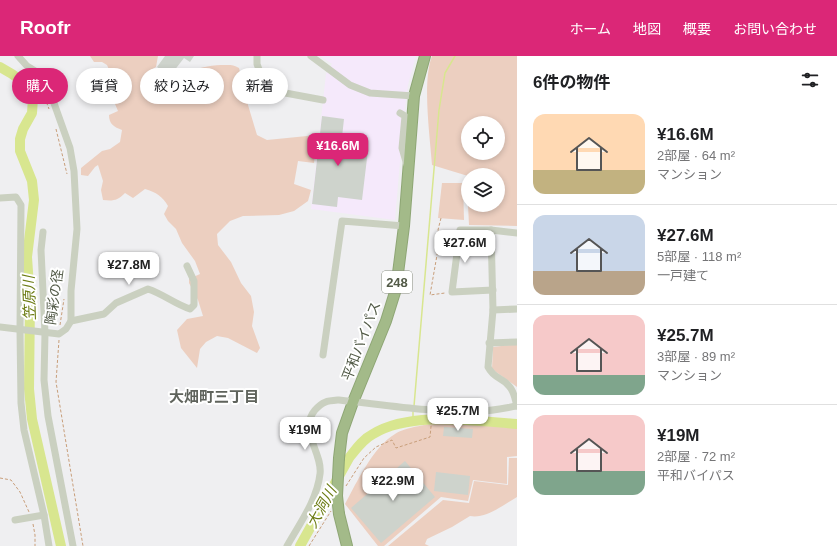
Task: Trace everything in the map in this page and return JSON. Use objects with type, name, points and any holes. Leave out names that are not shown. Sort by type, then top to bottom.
[{"type":"highway","name":"248","points":[[414,96],[426,56]]},
{"type":"highway","name":"平和バイパス","points":[[347,546],[336,511],[342,433],[386,321],[396,289],[404,226],[414,96]]},
{"type":"street","points":[[0,327],[59,334],[66,330],[71,321],[71,292],[77,229],[74,171],[70,148],[50,92],[40,74],[27,66],[18,56]]},
{"type":"street","points":[[257,56],[257,64],[261,75],[280,92],[323,100]]},
{"type":"street","points":[[311,56],[350,85],[370,93],[414,96]]},
{"type":"street","points":[[400,113],[405,116],[402,148],[408,172]]},
{"type":"street","points":[[0,198],[16,197],[21,205],[21,403],[24,430],[44,515],[49,546]]},
{"type":"street","points":[[324,355],[342,221],[404,226]]},
{"type":"street","points":[[492,290],[452,292],[460,230],[491,230],[517,233]]},
{"type":"street","points":[[287,546],[316,493],[320,473],[320,463],[310,434],[310,420],[322,403],[330,400],[400,408],[457,412],[483,411],[517,406],[514,393],[509,385],[492,374],[488,367],[493,310],[491,230]]},
{"type":"street","points":[[43,232],[41,250],[45,333],[44,380],[48,416],[73,546]]},
{"type":"street","points":[[71,321],[104,314],[116,303],[148,289],[162,294],[190,309],[194,305],[194,281],[187,266]]},
{"type":"street","points":[[493,310],[517,309]]},
{"type":"street","points":[[489,343],[517,342]]},
{"type":"street","points":[[15,520],[44,515]]},
{"type":"path","points":[[46,104],[49,111]]},
{"type":"path","points":[[55,125],[67,175]]},
{"type":"path","points":[[441,218],[438,230],[440,238],[430,294],[452,292]]},
{"type":"path","name":"陶彩の径","points":[[64,295],[59,334],[56,382],[84,546]]},
{"type":"path","points":[[344,490],[364,458],[376,447],[392,440],[396,448],[430,437],[432,417]]},
{"type":"path","points":[[0,478],[10,480],[20,492],[31,518],[35,536],[35,546]]},
{"type":"path","points":[[309,546],[336,511]]},
{"type":"shaded area","points":[[90,56],[158,56],[156,67],[140,68],[140,104],[224,104],[224,68],[201,68],[228,65],[235,66],[239,68],[232,68],[232,104],[248,104],[257,135],[267,140],[317,135],[314,163],[298,161],[294,184],[311,190],[308,201],[294,211],[279,215],[243,216],[230,221],[217,234],[218,245],[231,262],[241,283],[251,296],[254,312],[252,326],[260,348],[257,353],[228,338],[217,336],[206,342],[200,349],[197,368],[181,348],[177,330],[187,319],[203,316],[198,300],[189,283],[189,279],[200,274],[195,261],[182,243],[176,229],[168,221],[164,214],[168,206],[159,195],[145,189],[133,198],[125,193],[120,198],[115,200],[103,200],[101,190],[103,181],[98,165],[88,176],[81,175],[81,168],[102,151],[110,149],[120,142],[122,130],[112,125],[109,118],[109,115],[118,111],[115,104],[132,104],[132,68],[108,68],[107,65],[102,62],[94,62]]},
{"type":"shaded area","points":[[320,56],[416,56],[408,85],[404,115],[395,220],[311,209],[326,74],[332,64]]},
{"type":"shaded area","points":[[432,56],[517,56],[517,226],[469,225],[468,212],[505,212],[505,168],[461,168],[461,174],[432,165],[427,94]]},
{"type":"shaded area","points":[[442,183],[461,183],[461,212],[464,212],[464,220],[438,218]]},
{"type":"shaded area","points":[[517,344],[517,387],[492,369],[493,347]]},
{"type":"shaded area","points":[[443,422],[517,425],[517,456],[507,457],[507,484],[473,480],[468,501],[441,497],[384,546],[378,546],[345,504],[366,466],[387,440],[405,429]]},
{"type":"shaded area","points":[[509,458],[517,458],[517,497],[494,511],[482,515],[470,516],[452,527],[427,539],[425,544],[429,546],[388,546],[443,500],[469,503],[474,481],[508,485]]},
{"type":"building","points":[[165,56],[194,56],[190,62],[184,58],[176,68],[157,67]]},
{"type":"building","points":[[322,116],[344,119],[341,146],[368,150],[362,200],[338,197],[337,207],[312,204]]},
{"type":"building","points":[[444,427],[473,429],[472,438],[443,436]]},
{"type":"building","points":[[405,461],[435,497],[381,543],[351,508]]},
{"type":"building","points":[[436,472],[470,476],[468,495],[434,491]]},
{"type":"waterway","points":[[414,406],[439,110],[445,73],[455,56]]},
{"type":"waterway","name":"笠原川","points":[[0,67],[23,82],[30,90],[33,98],[32,113],[23,129],[20,139],[20,151],[32,181],[34,200],[27,257],[30,301],[29,389],[32,419],[61,546]]},
{"type":"waterway","points":[[413,412],[413,421]]},
{"type":"waterway","name":"大洞川","points":[[300,546],[349,458],[369,436],[388,427],[405,422],[423,420],[443,419],[517,424]]},
{"type":"district","name":"大畑町三丁目","points":[[214,396]]}]
